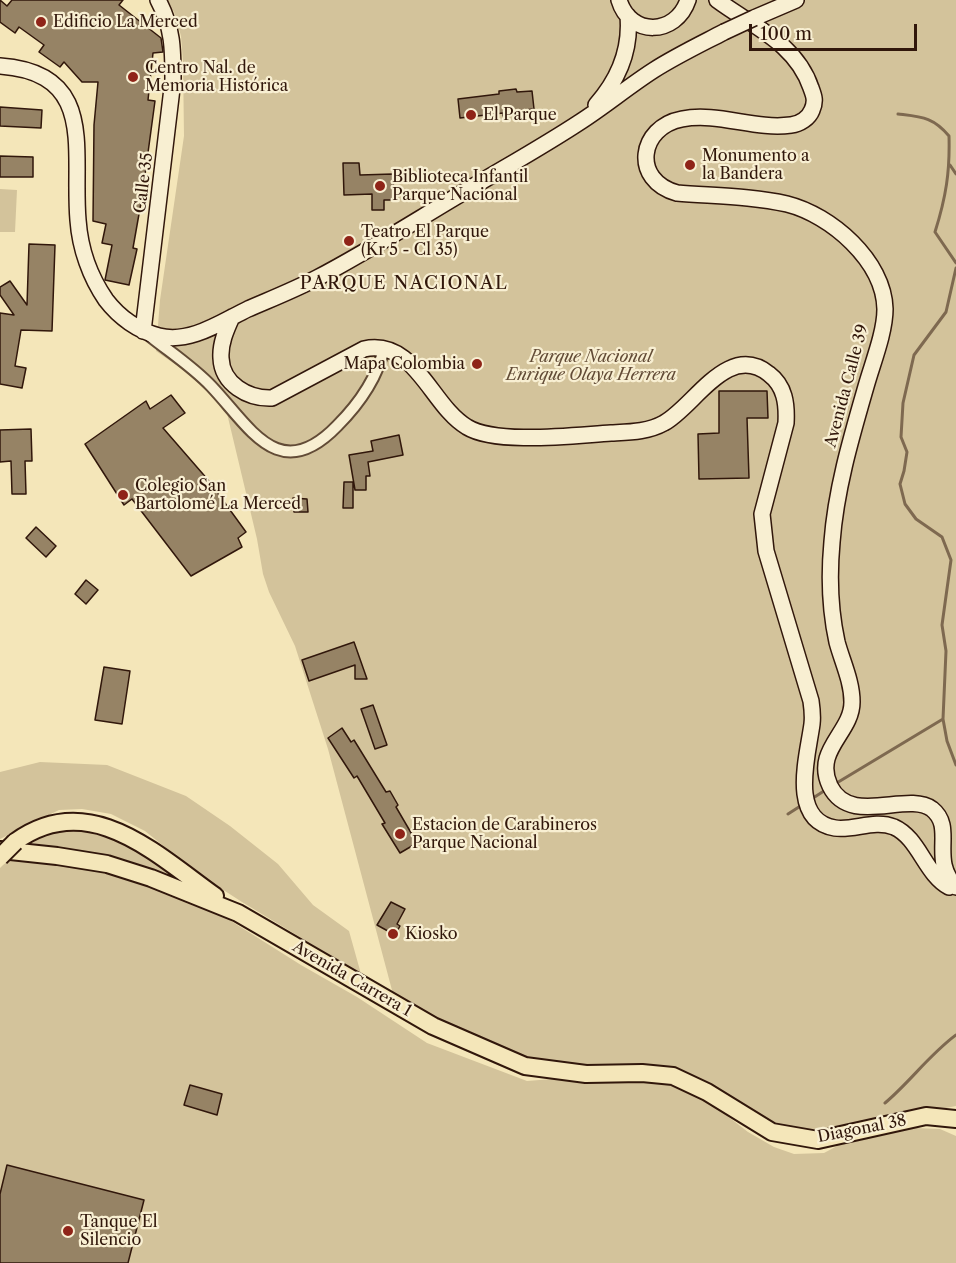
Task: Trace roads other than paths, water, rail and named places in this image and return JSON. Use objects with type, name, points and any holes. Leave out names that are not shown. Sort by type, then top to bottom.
[{"type":"main road","points":[[0,857],[15,842],[40,827],[61,822],[89,822],[113,829],[140,843],[238,913]]},
{"type":"main road","name":"Avenida Carrera 1","points":[[0,850],[107,864],[151,878],[238,913],[434,1026],[525,1066],[586,1074],[642,1073],[673,1076],[707,1092]]},
{"type":"main road","name":"Diagonal 38","points":[[707,1092],[772,1132],[818,1140],[926,1116],[956,1119]]},
{"type":"street","name":"Calle 35","points":[[144,331],[172,100],[172,39],[170,27],[158,0]]},
{"type":"street","points":[[619,0],[634,22],[650,27],[666,25],[680,16],[688,0]]},
{"type":"street","name":"Avenida Calle 39","points":[[717,0],[768,32],[786,48],[809,82],[816,100],[812,112],[804,120],[793,125],[756,124],[702,118],[684,118],[670,122],[660,129],[648,145],[646,161],[653,180],[665,189],[677,193],[785,204],[805,210],[824,221],[859,249],[878,280],[885,311],[878,346],[840,488],[832,541],[831,575],[834,623],[852,702],[848,720],[832,745],[826,773],[831,787],[849,803],[878,807],[913,804],[932,809],[944,828],[943,867],[956,889]]},
{"type":"street","points":[[0,66],[15,67],[39,74],[49,80],[67,100],[76,127],[78,222],[86,259],[93,278],[111,307],[134,326],[144,331],[158,336],[183,337],[207,329],[338,266],[579,123],[654,70],[724,32],[796,0]]},
{"type":"street","points":[[579,123],[602,98],[623,64],[628,38],[628,16]]},
{"type":"street","points":[[144,331],[199,375],[256,436],[280,451],[302,449],[324,440],[368,389],[378,370],[384,348],[375,346],[364,349],[272,398],[247,395],[237,387],[222,366],[220,356],[222,343],[232,317]]},
{"type":"street","name":"Avenida Calle 39","points":[[384,348],[405,358],[457,420],[469,429],[503,437],[639,432],[663,424],[680,412],[708,383],[726,370],[747,365],[764,370],[771,375],[784,393],[787,413],[762,514],[763,537],[812,701],[812,722],[807,753],[806,803],[816,818],[831,827],[880,823],[895,827],[908,837],[939,880],[956,889]]},
{"type":"waterway","points":[[898,114],[932,121],[949,136],[946,184],[935,232],[956,263]]},
{"type":"waterway","points":[[950,165],[956,174]]},
{"type":"waterway","points":[[956,268],[946,312],[914,355],[903,403],[901,437],[907,452],[900,484],[905,504],[916,519],[942,537],[951,560],[942,625],[946,651],[943,719],[947,741],[956,765]]},
{"type":"waterway","points":[[835,784],[943,719]]},
{"type":"waterway","points":[[810,800],[827,789]]},
{"type":"waterway","points":[[788,814],[802,805]]},
{"type":"waterway","points":[[885,1103],[956,1035]]},
{"type":"place","name":"Edificio La Merced","points":[[41,22]]},
{"type":"place","name":"Centro Nal. de Memoria Histórica","points":[[133,77]]},
{"type":"place","name":"El Parque","points":[[471,115]]},
{"type":"place","name":"Monumento a la Bandera","points":[[690,165]]},
{"type":"place","name":"Biblioteca Infantil Parque Nacional","points":[[380,186]]},
{"type":"place","name":"Teatro El Parque (Kr 5 - Cl 35)","points":[[349,241]]},
{"type":"place","name":"Mapa Colombia","points":[[477,364]]},
{"type":"place","name":"Colegio San Bartolomé La Merced","points":[[123,495]]},
{"type":"place","name":"Estacion de Carabineros Parque Nacional","points":[[400,834]]},
{"type":"place","name":"Kiosko","points":[[393,934]]},
{"type":"place","name":"Tanque El Silencio","points":[[68,1231]]},
{"type":"district","name":"PARQUE NACIONAL","points":[[404,284]]},
{"type":"park label","name":"Parque Nacional Enrique Olaya Herrera","points":[[591,366]]}]
